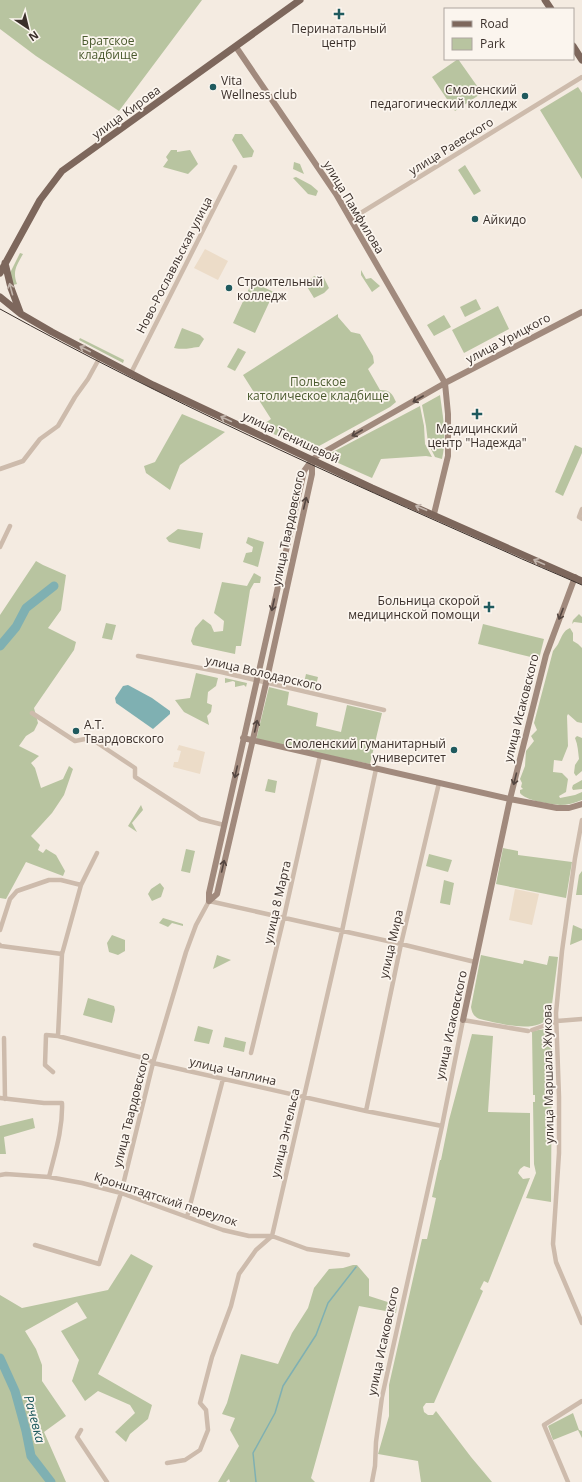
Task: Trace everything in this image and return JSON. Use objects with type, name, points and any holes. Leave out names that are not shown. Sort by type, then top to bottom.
[{"type":"main road","name":"улица Кирова","points":[[0,273],[3,265],[40,200],[62,171],[300,0]]},
{"type":"main road","points":[[574,48],[582,60]]},
{"type":"main road","points":[[3,265],[13,296],[21,314]]},
{"type":"main road","name":"улица Тенишевой","points":[[0,297],[21,314],[131,373],[312,460],[582,581]]},
{"type":"main road","points":[[0,304],[21,314]]},
{"type":"street","name":"улица Памфилова","points":[[236,47],[336,194],[445,384]]},
{"type":"street","name":"улица Раевского","points":[[350,219],[582,77]]},
{"type":"street","name":"Ново-Рославльская улица","points":[[131,373],[235,167]]},
{"type":"street","name":"улица Урицкого","points":[[312,460],[445,384],[582,312]]},
{"type":"street","points":[[0,469],[23,461],[40,440],[58,426],[100,357]]},
{"type":"street","points":[[434,514],[448,456],[448,414],[445,384]]},
{"type":"street","name":"улица Твардовского","points":[[209,901],[209,893],[277,585],[304,471],[312,460]]},
{"type":"street","name":"улица Твардовского","points":[[35,1245],[99,1264],[121,1193],[154,1064],[186,952],[196,926],[209,901],[217,894],[266,683],[312,474],[312,460]]},
{"type":"street","points":[[582,509],[579,517],[582,519]]},
{"type":"street","points":[[0,547],[10,526]]},
{"type":"street","name":"улица Исаковского","points":[[372,1482],[382,1397],[442,1126],[510,799],[546,655],[575,577]]},
{"type":"street","points":[[277,585],[286,588]]},
{"type":"street","name":"улица Володарского","points":[[138,656],[256,680],[384,710]]},
{"type":"street","points":[[32,713],[75,741],[90,738],[135,768],[135,777],[200,819],[224,825]]},
{"type":"street","points":[[243,738],[510,799],[557,808],[569,808],[582,804]]},
{"type":"street","name":"улица 8 Марта","points":[[251,1053],[284,917],[320,756]]},
{"type":"street","name":"улица Энгельса","points":[[272,1236],[342,930],[376,769]]},
{"type":"street","name":"улица Мира","points":[[366,1111],[401,944],[440,783]]},
{"type":"street","name":"улица Маршала Жукова","points":[[582,820],[575,858],[556,1005],[559,1153],[554,1251],[556,1262],[582,1323]]},
{"type":"street","points":[[58,1036],[62,954],[81,885],[97,853]]},
{"type":"street","points":[[0,930],[10,900],[17,892],[50,880],[61,880],[81,885]]},
{"type":"street","points":[[209,901],[342,930],[475,962]]},
{"type":"street","points":[[0,945],[25,950],[62,954]]},
{"type":"street","points":[[464,1020],[530,1031],[557,1021],[582,1019]]},
{"type":"street","name":"улица Чаплина","points":[[53,1072],[45,1065],[46,1035],[58,1036],[147,1059],[154,1064],[366,1111],[442,1126]]},
{"type":"street","points":[[4,1038],[2,1099],[62,1103],[63,1118],[60,1136],[49,1177]]},
{"type":"street","points":[[187,1217],[223,1079]]},
{"type":"street","name":"Кронштадтский переулок","points":[[0,1175],[6,1174],[49,1177],[82,1183],[121,1193],[223,1230],[249,1236],[272,1236],[307,1248],[348,1255]]},
{"type":"street","points":[[167,1463],[185,1460],[200,1450],[208,1430],[206,1410],[200,1403],[212,1357],[231,1306],[239,1274],[256,1250],[272,1236]]},
{"type":"street","points":[[568,1482],[544,1425],[582,1401]]},
{"type":"street","points":[[81,1430],[77,1437],[107,1482]]},
{"type":"green space","name":"Братское кладбище","points":[[0,0],[202,0],[119,111],[36,56],[0,29]]},
{"type":"green space","points":[[459,60],[482,93],[455,111],[432,77]]},
{"type":"green space","points":[[578,87],[582,93],[582,179],[540,110]]},
{"type":"green space","points":[[235,134],[242,134],[254,151],[252,157],[243,158],[232,140]]},
{"type":"green space","points":[[171,150],[177,150],[177,152],[190,150],[198,164],[188,174],[163,167],[168,160],[166,157]]},
{"type":"green space","points":[[294,162],[300,164],[304,174],[293,169]]},
{"type":"green space","points":[[465,165],[481,191],[474,195],[458,170]]},
{"type":"green space","points":[[296,177],[311,185],[318,191],[316,196],[308,194],[293,178]]},
{"type":"green space","points":[[20,253],[23,254],[15,272],[17,284],[13,285],[10,273]]},
{"type":"green space","points":[[361,270],[366,279],[371,278],[380,286],[372,292],[361,275]]},
{"type":"green space","points":[[314,276],[324,278],[329,288],[324,293],[314,298],[306,285]]},
{"type":"green space","points":[[252,282],[274,292],[255,333],[233,323]]},
{"type":"green space","points":[[476,299],[481,309],[465,317],[460,307]]},
{"type":"green space","points":[[498,306],[509,329],[464,353],[452,330]]},
{"type":"green space","name":"Польское католическое кладбище","points":[[338,314],[338,317],[351,332],[360,334],[373,356],[374,363],[368,369],[380,390],[390,393],[396,402],[390,407],[310,451],[263,429],[261,426],[271,419],[243,375]]},
{"type":"green space","points":[[444,315],[451,327],[434,336],[427,325]]},
{"type":"green space","points":[[182,328],[200,335],[204,339],[199,347],[184,349],[174,348]]},
{"type":"green space","points":[[80,338],[124,360],[123,363],[79,340]]},
{"type":"green space","points":[[238,348],[246,352],[235,371],[227,367]]},
{"type":"green space","points":[[440,395],[444,435],[442,459],[435,457],[428,443],[422,405]]},
{"type":"green space","points":[[420,406],[424,426],[425,444],[432,457],[426,456],[381,459],[372,478],[327,458],[329,454]]},
{"type":"green space","points":[[182,414],[225,432],[180,465],[170,490],[146,473],[144,466],[155,462]]},
{"type":"green space","points":[[575,445],[582,448],[582,453],[563,496],[555,492]]},
{"type":"green space","points":[[178,529],[203,533],[200,549],[169,542],[166,538]]},
{"type":"green space","points":[[248,537],[264,542],[258,567],[243,562],[246,553],[252,552],[253,547],[246,543]]},
{"type":"green space","points":[[36,561],[66,575],[61,610],[48,628],[76,642],[74,650],[34,708],[38,723],[34,731],[26,736],[19,746],[39,756],[31,763],[35,768],[41,788],[63,779],[69,766],[73,769],[64,795],[52,813],[31,836],[40,845],[38,850],[43,853],[46,849],[56,855],[65,871],[63,876],[26,862],[6,899],[0,898],[0,615]]},
{"type":"green space","points":[[254,573],[261,577],[260,583],[254,583],[250,590],[241,646],[236,646],[235,654],[193,645],[191,641],[195,628],[203,619],[211,625],[214,632],[223,631],[224,621],[214,613],[222,582],[247,586]]},
{"type":"green space","points":[[579,614],[582,617],[582,623],[574,622],[572,624],[573,620]]},
{"type":"green space","points":[[106,623],[116,625],[112,640],[102,638]]},
{"type":"green space","points":[[483,624],[544,639],[539,659],[478,644]]},
{"type":"green space","points":[[570,628],[573,633],[573,641],[582,648],[582,723],[577,722],[568,714],[568,746],[562,761],[554,760],[553,772],[562,773],[568,779],[566,792],[559,796],[560,798],[582,792],[582,800],[571,804],[560,805],[538,802],[523,796],[520,793],[520,790],[523,789],[521,787],[522,783],[520,779],[525,766],[526,751],[534,741],[531,736],[537,730],[534,723],[553,651],[564,632]]},
{"type":"green space","points":[[196,673],[218,678],[216,686],[208,692],[207,703],[212,705],[211,712],[207,716],[209,725],[184,712],[175,700],[190,698]]},
{"type":"green space","points":[[306,674],[318,677],[315,690],[303,687]]},
{"type":"green space","points":[[225,678],[247,683],[246,687],[244,685],[235,687],[235,682],[233,681],[225,683]]},
{"type":"green space","points":[[269,687],[289,692],[287,705],[318,713],[316,726],[341,732],[347,705],[382,713],[370,764],[256,740]]},
{"type":"green space","points":[[577,736],[582,738],[582,771],[576,776],[574,773],[575,765],[579,759],[575,738]]},
{"type":"green space","points":[[268,779],[277,781],[275,793],[265,791]]},
{"type":"green space","points":[[582,780],[582,789],[573,790],[573,785]]},
{"type":"green space","points":[[141,805],[143,810],[132,823],[137,832],[128,826]]},
{"type":"green space","points":[[503,848],[518,851],[518,855],[572,862],[566,898],[496,884]]},
{"type":"green space","points":[[186,849],[195,851],[190,873],[181,871]]},
{"type":"green space","points":[[429,854],[452,860],[448,872],[426,866]]},
{"type":"green space","points":[[582,871],[582,895],[576,895],[579,875]]},
{"type":"green space","points":[[444,880],[454,883],[450,905],[440,903]]},
{"type":"green space","points":[[160,883],[164,888],[161,897],[152,901],[148,894],[151,889]]},
{"type":"green space","points":[[163,918],[183,924],[183,926],[172,923],[168,927],[159,923]]},
{"type":"green space","points":[[573,925],[582,929],[582,940],[570,945]]},
{"type":"green space","points":[[112,935],[125,940],[125,951],[118,955],[109,952],[107,943]]},
{"type":"green space","points":[[217,955],[231,960],[213,969]]},
{"type":"green space","points":[[481,955],[523,964],[524,960],[547,965],[549,956],[558,957],[551,1012],[547,1020],[530,1026],[520,1026],[488,1021],[475,1016],[471,1007]]},
{"type":"green space","points":[[88,998],[114,1006],[115,1010],[112,1023],[83,1015]]},
{"type":"green space","points":[[198,1026],[213,1030],[209,1044],[194,1041]]},
{"type":"green space","points":[[552,1028],[551,1202],[526,1198],[536,1173],[534,1164],[533,1102],[535,1102],[535,1095],[533,1095],[532,1031]]},
{"type":"green space","points":[[472,1034],[493,1036],[488,1112],[530,1113],[530,1168],[524,1166],[518,1173],[523,1179],[530,1178],[488,1283],[484,1281],[480,1289],[483,1291],[434,1403],[426,1403],[423,1407],[424,1412],[428,1415],[433,1415],[436,1411],[492,1482],[421,1482],[418,1461],[378,1454],[389,1416],[389,1385],[422,1239],[427,1239],[436,1198],[432,1197],[440,1160]]},
{"type":"green space","points":[[225,1037],[246,1042],[244,1052],[223,1047]]},
{"type":"green space","points":[[33,1118],[35,1128],[4,1137],[6,1154],[0,1154],[0,1126]]},
{"type":"green space","points":[[131,1254],[153,1266],[98,1374],[152,1405],[148,1419],[130,1434],[126,1442],[115,1432],[135,1413],[130,1405],[98,1391],[85,1401],[72,1381],[79,1360],[61,1331],[87,1318],[77,1302],[25,1331],[36,1349],[42,1365],[42,1381],[66,1416],[44,1432],[66,1482],[0,1482],[0,1295],[22,1308],[108,1290]]},
{"type":"green space","points":[[357,1265],[369,1279],[369,1296],[397,1305],[396,1313],[359,1306],[311,1478],[315,1482],[230,1482],[229,1479],[226,1482],[218,1482],[239,1446],[230,1430],[235,1418],[222,1414],[227,1403],[241,1354],[278,1364],[292,1333],[308,1308],[314,1288],[329,1269],[343,1268]]},
{"type":"green space","points":[[573,1413],[579,1430],[582,1431],[582,1438],[578,1430],[553,1440],[548,1426]]},
{"type":"shaded area","points":[[205,249],[228,261],[218,280],[194,268]]},
{"type":"shaded area","points":[[179,745],[205,752],[200,774],[173,767],[174,762],[178,762],[181,751],[177,750]]},
{"type":"shaded area","points":[[515,889],[539,894],[532,925],[509,920]]},
{"type":"water","points":[[128,685],[152,698],[170,711],[170,714],[153,729],[116,703],[115,698],[123,686]]},
{"type":"waterway","name":"Рачевка","points":[[0,646],[16,627],[26,608],[54,586]]},
{"type":"waterway","points":[[256,1482],[253,1453],[275,1413],[283,1386],[316,1335],[328,1303],[356,1267]]},
{"type":"waterway","name":"Рачевка","points":[[0,1358],[15,1391],[31,1456],[51,1482]]},
{"type":"tram line","points":[[0,309],[123,374],[311,465],[582,585]]},
{"type":"place","name":"Перинатальный центр","points":[[339,14]]},
{"type":"place","name":"Vita Wellness club","points":[[213,87]]},
{"type":"place","name":"Смоленский педагогический колледж","points":[[525,96]]},
{"type":"place","name":"Айкидо","points":[[475,219]]},
{"type":"place","name":"Строительный колледж","points":[[229,288]]},
{"type":"place","name":"Медицинский центр \"Надежда\"","points":[[477,414]]},
{"type":"place","name":"Больница скорой медицинской помощи","points":[[489,607]]},
{"type":"place","name":"А.Т. Твардовского","points":[[76,731]]},
{"type":"place","name":"Смоленский гуманитарный университет","points":[[454,750]]}]
